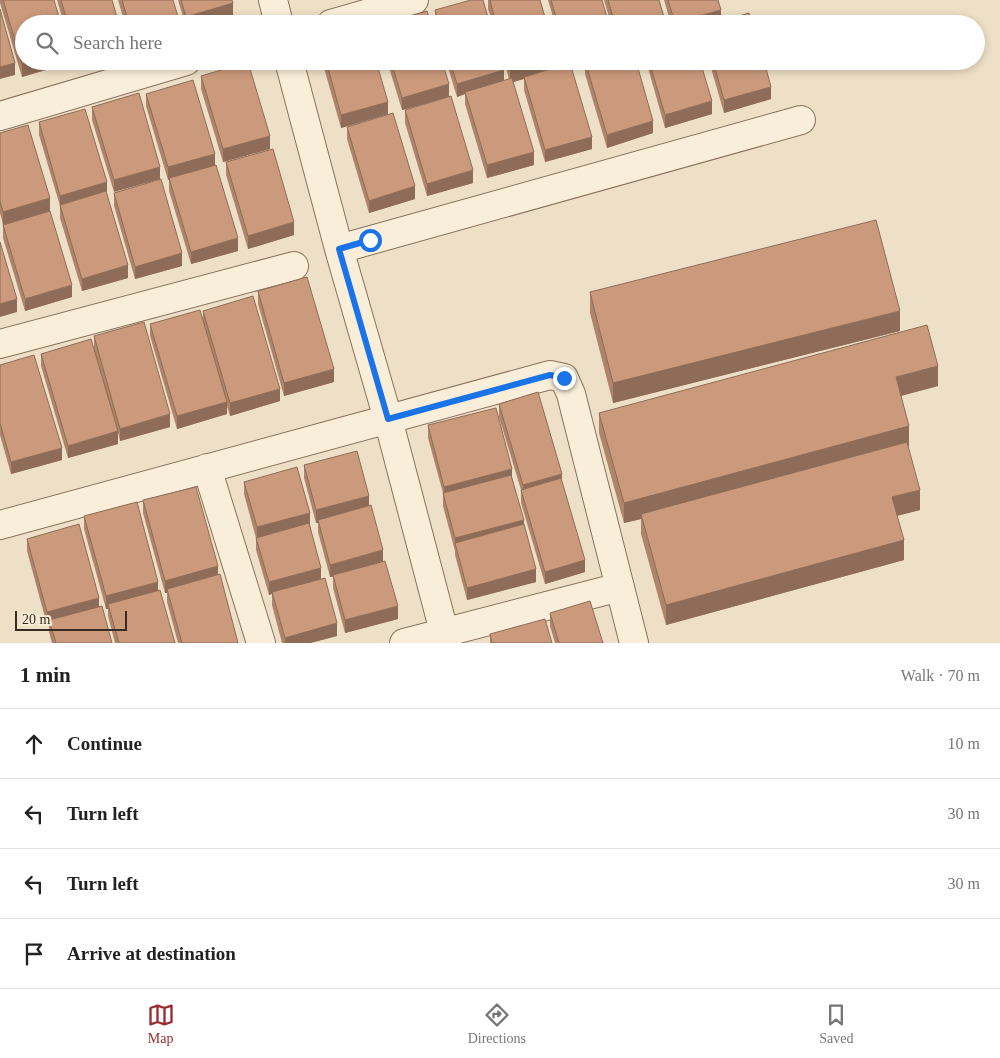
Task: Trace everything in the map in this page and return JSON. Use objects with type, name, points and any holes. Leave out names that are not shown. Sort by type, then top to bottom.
[{"type":"street","points":[[273,0],[277,15]]},
{"type":"street","points":[[362,15],[414,0]]},
{"type":"street","points":[[0,116],[156,70]]},
{"type":"street","points":[[291,70],[339,249],[388,419],[445,638]]},
{"type":"street","points":[[339,249],[801,120]]},
{"type":"street","points":[[0,344],[294,266]]},
{"type":"street","points":[[0,525],[550,375],[564,378],[571,394],[634,643]]},
{"type":"street","points":[[207,468],[261,643]]},
{"type":"street","points":[[404,643],[445,638],[620,588]]},
{"type":"building","points":[[3,0],[54,0],[58,15],[15,15],[15,40]]},
{"type":"building","points":[[61,0],[112,0],[116,15],[65,15]]},
{"type":"building","points":[[122,0],[173,0],[178,15],[126,15]]},
{"type":"building","points":[[181,0],[232,0],[233,3],[193,15],[185,15]]},
{"type":"building","points":[[471,0],[483,0],[487,15],[436,15],[435,10]]},
{"type":"building","points":[[490,0],[540,0],[544,15],[494,15]]},
{"type":"building","points":[[551,0],[602,0],[606,15],[555,15]]},
{"type":"building","points":[[608,0],[659,0],[663,15],[612,15]]},
{"type":"building","points":[[668,0],[718,0],[721,10],[703,15],[673,15]]},
{"type":"building","points":[[0,9],[15,63],[0,67]]},
{"type":"building","points":[[427,11],[428,15],[413,15]]},
{"type":"building","points":[[221,70],[250,70],[270,136],[223,149],[201,76]]},
{"type":"building","points":[[328,70],[379,70],[388,102],[341,115]]},
{"type":"building","points":[[394,70],[445,70],[449,84],[402,98]]},
{"type":"building","points":[[453,70],[504,70],[457,84]]},
{"type":"building","points":[[547,70],[572,70],[592,137],[545,150],[524,77]]},
{"type":"building","points":[[588,70],[639,70],[653,121],[607,135]]},
{"type":"building","points":[[652,70],[703,70],[712,101],[665,115]]},
{"type":"building","points":[[716,70],[766,70],[771,87],[724,100]]},
{"type":"building","points":[[512,78],[534,152],[487,165],[465,92]]},
{"type":"building","points":[[193,80],[215,154],[168,167],[146,94]]},
{"type":"building","points":[[139,93],[160,167],[114,180],[92,107]]},
{"type":"building","points":[[451,96],[473,170],[427,184],[405,110]]},
{"type":"building","points":[[85,109],[107,182],[60,196],[39,122]]},
{"type":"building","points":[[393,113],[415,186],[369,201],[347,127]]},
{"type":"building","points":[[28,125],[50,198],[3,212],[0,201],[0,133]]},
{"type":"building","points":[[273,149],[294,222],[248,236],[226,162]]},
{"type":"building","points":[[216,165],[238,238],[191,252],[169,178]]},
{"type":"building","points":[[161,179],[182,253],[135,267],[114,193]]},
{"type":"building","points":[[106,191],[128,265],[82,279],[60,205]]},
{"type":"building","points":[[50,211],[72,285],[25,299],[3,225]]},
{"type":"building","points":[[876,220],[900,311],[613,383],[590,292]]},
{"type":"building","points":[[0,242],[17,299],[0,304]]},
{"type":"building","points":[[307,277],[334,369],[284,383],[258,291]]},
{"type":"building","points":[[253,296],[280,389],[230,403],[203,311]]},
{"type":"building","points":[[200,310],[227,402],[177,416],[150,324]]},
{"type":"building","points":[[144,322],[170,414],[120,429],[94,336]]},
{"type":"building","points":[[927,325],[938,366],[896,377],[909,426],[624,503],[599,413]]},
{"type":"building","points":[[91,339],[118,431],[68,446],[41,354]]},
{"type":"building","points":[[34,355],[62,448],[11,462],[0,423],[0,365]]},
{"type":"building","points":[[538,392],[562,474],[523,485],[499,404]]},
{"type":"building","points":[[496,408],[512,469],[444,487],[428,425]]},
{"type":"building","points":[[907,442],[920,490],[892,497],[904,540],[666,605],[641,514]]},
{"type":"building","points":[[357,451],[369,496],[316,510],[304,465]]},
{"type":"building","points":[[297,467],[310,513],[257,527],[244,482]]},
{"type":"building","points":[[511,475],[524,520],[455,538],[443,493]]},
{"type":"building","points":[[561,478],[585,560],[545,572],[521,490]]},
{"type":"building","points":[[196,487],[218,566],[165,581],[143,500]]},
{"type":"building","points":[[137,502],[158,582],[106,596],[84,516]]},
{"type":"building","points":[[371,505],[383,550],[330,565],[318,520]]},
{"type":"building","points":[[309,523],[321,568],[269,582],[256,538]]},
{"type":"building","points":[[79,524],[99,598],[47,612],[27,539]]},
{"type":"building","points":[[524,524],[536,569],[467,588],[455,543]]},
{"type":"building","points":[[385,561],[398,606],[345,620],[333,575]]},
{"type":"building","points":[[220,574],[238,643],[182,643],[167,589]]},
{"type":"building","points":[[325,578],[337,623],[285,638],[272,592]]},
{"type":"building","points":[[160,590],[175,643],[119,643],[108,604]]},
{"type":"building","points":[[590,601],[603,643],[559,643],[550,613]]},
{"type":"building","points":[[102,606],[112,643],[56,643],[49,620]]},
{"type":"building","points":[[545,619],[552,643],[492,643],[490,634]]},
{"type":"route","points":[[370,240],[339,249],[388,419],[550,375],[564,378]]}]
